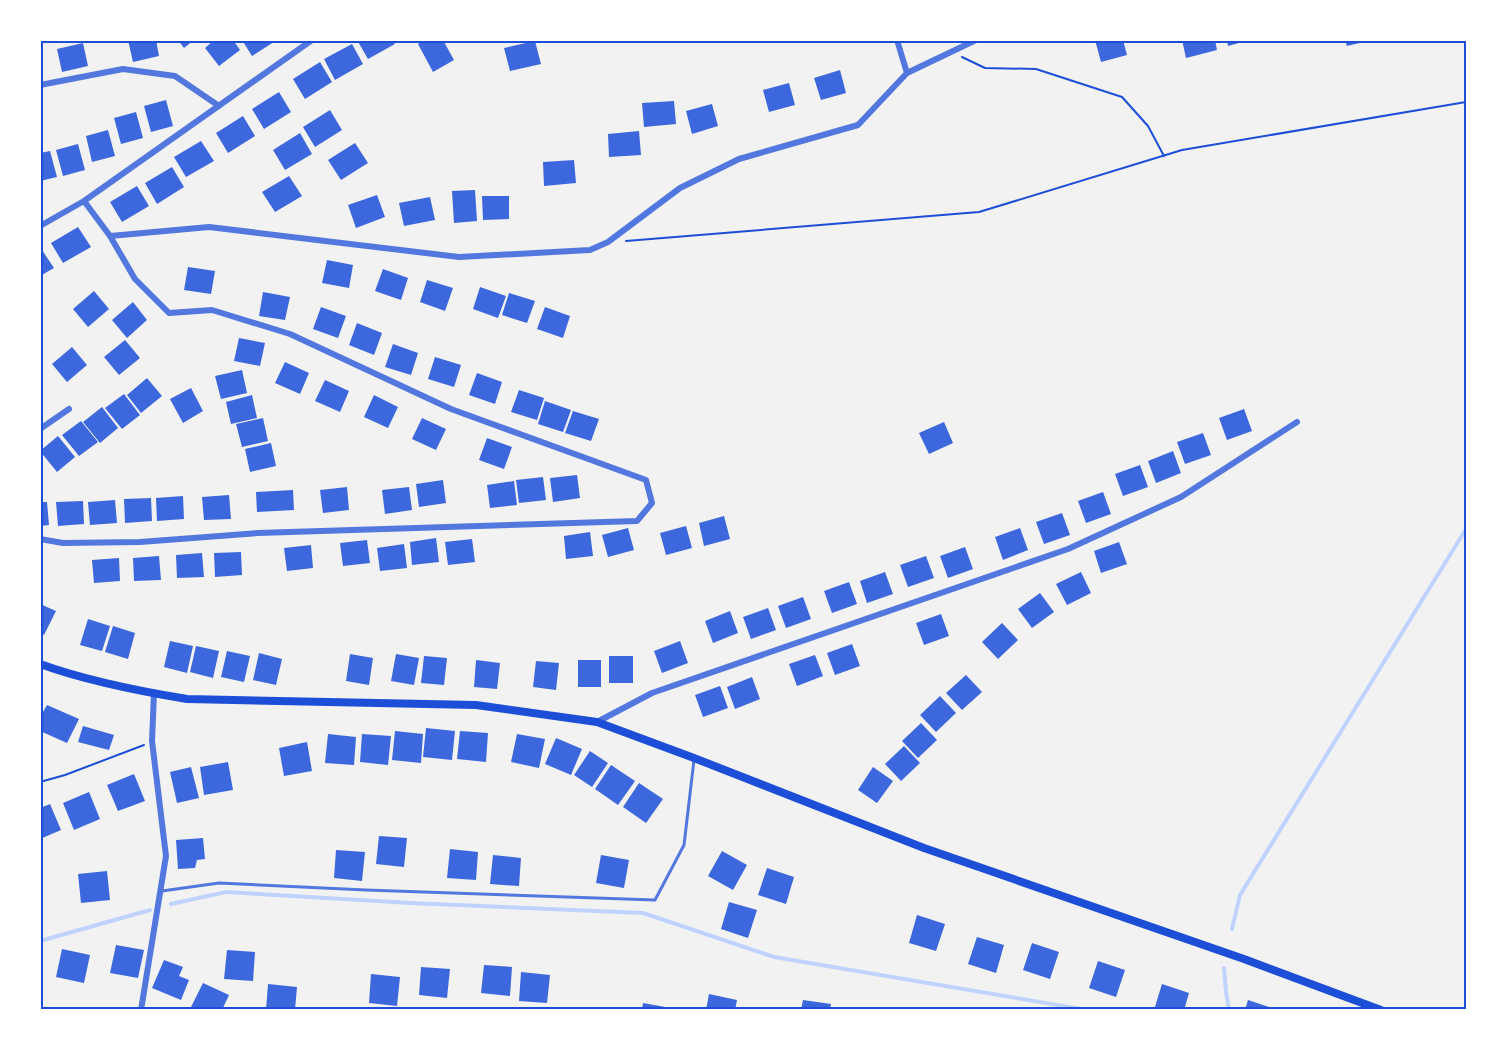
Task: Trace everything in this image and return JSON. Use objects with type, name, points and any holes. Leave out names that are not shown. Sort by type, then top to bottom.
[{"type":"main road","points":[[40,664],[62,672],[187,699],[476,705],[597,722],[924,848],[1244,959],[1381,1010]]},
{"type":"street","points":[[40,226],[84,201],[312,40]]},
{"type":"street","points":[[897,40],[907,73]]},
{"type":"street","points":[[110,236],[208,227],[459,257],[590,250],[608,242],[680,188],[739,159],[858,125],[907,73],[976,40]]},
{"type":"street","points":[[40,85],[123,69],[133,70],[175,76],[219,106]]},
{"type":"street","points":[[40,540],[63,543],[140,543],[258,533],[637,521],[652,503],[646,480],[451,409],[290,334],[212,310],[169,313],[135,279],[110,236],[84,201]]},
{"type":"street","points":[[40,429],[69,409]]},
{"type":"street","points":[[597,722],[652,693],[1068,549],[1181,497],[1298,422]]},
{"type":"street","points":[[141,1010],[166,856],[152,741],[154,693]]},
{"type":"lane","points":[[162,891],[219,883],[655,900],[684,845],[694,758]]},
{"type":"path","points":[[953,52],[985,68],[1036,69],[1122,97],[1148,126],[1164,156]]},
{"type":"path","points":[[608,242],[979,212],[1182,150],[1467,102]]},
{"type":"path","points":[[40,782],[65,775],[152,741]]},
{"type":"building","points":[[128,40],[156,40],[159,56],[133,62]]},
{"type":"building","points":[[178,40],[194,40],[184,48]]},
{"type":"building","points":[[214,40],[233,40],[240,50],[219,66],[205,48]]},
{"type":"building","points":[[242,40],[277,40],[252,56]]},
{"type":"building","points":[[357,40],[393,40],[395,44],[368,59]]},
{"type":"building","points":[[424,40],[443,40],[454,60],[433,72],[418,44]]},
{"type":"building","points":[[1095,40],[1123,40],[1127,55],[1101,62]]},
{"type":"building","points":[[1182,40],[1215,40],[1217,50],[1186,58]]},
{"type":"building","points":[[1227,40],[1246,40],[1246,41],[1228,46]]},
{"type":"building","points":[[1345,40],[1368,40],[1368,41],[1347,46]]},
{"type":"building","points":[[535,41],[541,64],[510,71],[504,48]]},
{"type":"building","points":[[83,43],[88,66],[62,72],[57,49]]},
{"type":"building","points":[[352,44],[363,64],[335,80],[324,59]]},
{"type":"building","points":[[320,62],[332,82],[305,99],[293,79]]},
{"type":"building","points":[[840,70],[846,93],[821,100],[814,78]]},
{"type":"building","points":[[789,83],[795,105],[769,112],[763,90]]},
{"type":"building","points":[[279,92],[291,112],[264,129],[252,109]]},
{"type":"building","points":[[166,100],[173,126],[151,132],[144,106]]},
{"type":"building","points":[[674,101],[676,124],[644,127],[642,103]]},
{"type":"building","points":[[712,104],[718,126],[692,134],[686,111]]},
{"type":"building","points":[[330,110],[342,130],[315,147],[303,127]]},
{"type":"building","points":[[136,112],[143,138],[121,144],[114,118]]},
{"type":"building","points":[[243,116],[255,136],[228,153],[216,133]]},
{"type":"building","points":[[108,130],[115,156],[92,162],[86,136]]},
{"type":"building","points":[[639,131],[641,155],[609,157],[608,134]]},
{"type":"building","points":[[300,133],[312,154],[285,170],[273,150]]},
{"type":"building","points":[[201,141],[214,161],[186,177],[174,157]]},
{"type":"building","points":[[355,143],[368,163],[341,180],[328,160]]},
{"type":"building","points":[[78,144],[85,170],[63,176],[56,150]]},
{"type":"building","points":[[50,151],[57,177],[40,181],[40,153]]},
{"type":"building","points":[[574,160],[576,183],[544,186],[543,162]]},
{"type":"building","points":[[172,167],[184,187],[157,204],[145,183]]},
{"type":"building","points":[[289,176],[302,196],[275,212],[262,192]]},
{"type":"building","points":[[137,186],[149,206],[122,222],[110,202]]},
{"type":"building","points":[[475,190],[477,221],[454,223],[452,191]]},
{"type":"building","points":[[377,195],[385,217],[356,228],[348,205]]},
{"type":"building","points":[[482,196],[509,196],[509,219],[483,220]]},
{"type":"building","points":[[430,197],[435,220],[404,226],[399,203]]},
{"type":"building","points":[[78,227],[91,247],[63,263],[51,243]]},
{"type":"building","points":[[40,247],[54,268],[40,276]]},
{"type":"building","points":[[327,260],[353,265],[349,288],[322,283]]},
{"type":"building","points":[[188,267],[215,271],[211,294],[184,290]]},
{"type":"building","points":[[383,269],[408,278],[401,300],[375,291]]},
{"type":"building","points":[[427,280],[453,288],[445,311],[420,302]]},
{"type":"building","points":[[480,287],[506,296],[498,318],[473,309]]},
{"type":"building","points":[[94,291],[109,309],[88,327],[73,309]]},
{"type":"building","points":[[263,292],[290,297],[285,320],[259,316]]},
{"type":"building","points":[[509,293],[535,301],[527,323],[502,315]]},
{"type":"building","points":[[133,302],[147,320],[127,338],[112,320]]},
{"type":"building","points":[[321,307],[346,316],[338,338],[313,329]]},
{"type":"building","points":[[545,307],[570,316],[563,338],[537,329]]},
{"type":"building","points":[[357,323],[382,333],[374,355],[349,345]]},
{"type":"building","points":[[239,338],[265,343],[260,366],[234,361]]},
{"type":"building","points":[[125,340],[140,358],[119,375],[104,357]]},
{"type":"building","points":[[393,344],[418,353],[411,375],[385,367]]},
{"type":"building","points":[[72,347],[87,365],[67,382],[52,364]]},
{"type":"building","points":[[435,357],[461,365],[454,387],[428,379]]},
{"type":"building","points":[[285,362],[309,373],[300,394],[275,383]]},
{"type":"building","points":[[242,370],[247,393],[221,399],[215,376]]},
{"type":"building","points":[[477,373],[502,382],[495,404],[469,395]]},
{"type":"building","points":[[147,378],[162,396],[141,413],[127,395]]},
{"type":"building","points":[[325,380],[349,391],[340,412],[315,401]]},
{"type":"building","points":[[191,388],[203,411],[183,423],[170,399]]},
{"type":"building","points":[[519,390],[544,398],[537,420],[511,412]]},
{"type":"building","points":[[124,394],[140,415],[122,429],[105,408]]},
{"type":"building","points":[[252,395],[257,418],[231,424],[226,402]]},
{"type":"building","points":[[374,395],[398,407],[388,428],[364,417]]},
{"type":"building","points":[[545,401],[571,410],[563,432],[538,424]]},
{"type":"building","points":[[102,407],[118,428],[100,443],[83,422]]},
{"type":"building","points":[[1244,409],[1252,431],[1227,440],[1219,418]]},
{"type":"building","points":[[573,411],[599,419],[591,441],[565,433]]},
{"type":"building","points":[[263,418],[268,441],[242,447],[236,424]]},
{"type":"building","points":[[422,418],[446,429],[436,450],[412,439]]},
{"type":"building","points":[[81,421],[98,442],[79,456],[62,435]]},
{"type":"building","points":[[944,422],[953,443],[929,454],[919,433]]},
{"type":"building","points":[[1203,433],[1211,455],[1185,464],[1177,442]]},
{"type":"building","points":[[58,436],[75,457],[57,472],[40,451]]},
{"type":"building","points":[[487,438],[512,447],[504,469],[479,460]]},
{"type":"building","points":[[271,443],[276,466],[250,472],[245,449]]},
{"type":"building","points":[[1173,451],[1181,473],[1156,483],[1148,461]]},
{"type":"building","points":[[1140,465],[1148,487],[1123,496],[1115,474]]},
{"type":"building","points":[[577,475],[580,498],[553,502],[550,478]]},
{"type":"building","points":[[543,477],[546,500],[519,503],[516,480]]},
{"type":"building","points":[[443,480],[446,503],[419,507],[416,484]]},
{"type":"building","points":[[514,481],[517,505],[490,508],[487,485]]},
{"type":"building","points":[[347,487],[349,510],[323,513],[320,490]]},
{"type":"building","points":[[409,487],[412,510],[385,514],[382,490]]},
{"type":"building","points":[[293,490],[294,510],[257,512],[256,492]]},
{"type":"building","points":[[1103,492],[1111,514],[1086,523],[1078,501]]},
{"type":"building","points":[[229,495],[231,519],[204,520],[202,497]]},
{"type":"building","points":[[183,496],[184,519],[157,521],[156,498]]},
{"type":"building","points":[[151,498],[152,521],[125,523],[124,499]]},
{"type":"building","points":[[115,500],[117,523],[90,525],[88,502]]},
{"type":"building","points":[[83,501],[84,524],[58,526],[56,502]]},
{"type":"building","points":[[40,502],[47,502],[49,525],[40,526]]},
{"type":"building","points":[[1062,513],[1070,535],[1044,544],[1036,522]]},
{"type":"building","points":[[724,516],[730,539],[704,546],[699,523]]},
{"type":"building","points":[[686,526],[692,548],[666,555],[660,533]]},
{"type":"building","points":[[628,528],[634,550],[608,557],[602,535]]},
{"type":"building","points":[[1020,528],[1028,550],[1003,560],[995,537]]},
{"type":"building","points":[[590,532],[593,556],[566,559],[564,536]]},
{"type":"building","points":[[436,538],[439,562],[412,565],[410,542]]},
{"type":"building","points":[[472,539],[475,562],[448,565],[445,542]]},
{"type":"building","points":[[367,540],[370,563],[343,566],[340,543]]},
{"type":"building","points":[[1119,542],[1127,564],[1101,573],[1094,551]]},
{"type":"building","points":[[404,544],[407,568],[380,571],[377,548]]},
{"type":"building","points":[[311,545],[313,568],[287,571],[284,548]]},
{"type":"building","points":[[965,547],[973,569],[948,578],[940,556]]},
{"type":"building","points":[[241,552],[242,575],[215,577],[214,553]]},
{"type":"building","points":[[202,553],[204,577],[177,578],[176,555]]},
{"type":"building","points":[[159,556],[161,580],[134,581],[133,558]]},
{"type":"building","points":[[926,556],[934,578],[908,587],[900,565]]},
{"type":"building","points":[[119,558],[120,581],[94,583],[92,560]]},
{"type":"building","points":[[885,572],[893,594],[867,603],[860,581]]},
{"type":"building","points":[[1081,572],[1091,593],[1067,605],[1056,584]]},
{"type":"building","points":[[849,582],[857,604],[832,613],[824,591]]},
{"type":"building","points":[[1040,593],[1054,612],[1032,628],[1018,609]]},
{"type":"building","points":[[803,597],[811,619],[786,628],[778,606]]},
{"type":"building","points":[[40,604],[56,611],[44,635],[40,633]]},
{"type":"building","points":[[768,608],[776,630],[751,639],[743,617]]},
{"type":"building","points":[[730,611],[738,633],[713,643],[705,621]]},
{"type":"building","points":[[941,614],[949,636],[924,645],[916,623]]},
{"type":"building","points":[[88,619],[110,626],[102,651],[80,645]]},
{"type":"building","points":[[1002,623],[1018,640],[998,659],[982,642]]},
{"type":"building","points":[[113,626],[135,633],[128,659],[105,652]]},
{"type":"building","points":[[170,641],[193,646],[187,673],[164,667]]},
{"type":"building","points":[[680,641],[688,663],[662,673],[654,651]]},
{"type":"building","points":[[852,644],[860,666],[835,675],[827,653]]},
{"type":"building","points":[[196,646],[219,651],[213,678],[190,672]]},
{"type":"building","points":[[227,651],[250,656],[244,682],[221,677]]},
{"type":"building","points":[[259,653],[282,659],[276,685],[253,680]]},
{"type":"building","points":[[350,654],[373,658],[369,685],[346,681]]},
{"type":"building","points":[[396,654],[419,658],[414,685],[391,681]]},
{"type":"building","points":[[815,655],[823,676],[797,686],[789,664]]},
{"type":"building","points":[[424,656],[447,658],[444,685],[421,683]]},
{"type":"building","points":[[609,656],[633,656],[633,683],[609,683]]},
{"type":"building","points":[[476,660],[500,663],[497,689],[474,687]]},
{"type":"building","points":[[578,660],[601,660],[601,687],[578,687]]},
{"type":"building","points":[[536,661],[559,663],[556,690],[533,687]]},
{"type":"building","points":[[966,675],[982,692],[962,710],[946,693]]},
{"type":"building","points":[[752,677],[760,699],[735,709],[727,687]]},
{"type":"building","points":[[720,686],[728,708],[703,717],[695,695]]},
{"type":"building","points":[[940,696],[956,713],[936,732],[920,715]]},
{"type":"building","points":[[47,705],[79,719],[67,743],[40,731],[40,717]]},
{"type":"building","points":[[921,723],[937,740],[918,758],[902,741]]},
{"type":"building","points":[[83,726],[114,735],[109,750],[78,742]]},
{"type":"building","points":[[426,728],[455,731],[452,760],[423,757]]},
{"type":"building","points":[[395,731],[423,734],[421,763],[392,760]]},
{"type":"building","points":[[460,731],[488,733],[486,762],[457,759]]},
{"type":"building","points":[[328,734],[356,737],[354,765],[325,763]]},
{"type":"building","points":[[362,734],[391,736],[388,765],[360,762]]},
{"type":"building","points":[[517,734],[545,739],[539,768],[511,762]]},
{"type":"building","points":[[556,738],[582,749],[571,775],[545,764]]},
{"type":"building","points":[[307,742],[312,771],[284,776],[279,748]]},
{"type":"building","points":[[904,746],[920,763],[901,781],[885,764]]},
{"type":"building","points":[[590,751],[608,763],[592,787],[574,775]]},
{"type":"building","points":[[228,762],[233,790],[204,795],[200,767]]},
{"type":"building","points":[[611,765],[635,781],[618,805],[595,789]]},
{"type":"building","points":[[191,767],[199,798],[177,803],[170,772]]},
{"type":"building","points":[[873,767],[893,781],[877,803],[858,790]]},
{"type":"building","points":[[134,774],[145,801],[118,811],[107,785]]},
{"type":"building","points":[[639,783],[663,799],[646,823],[623,807]]},
{"type":"building","points":[[89,792],[100,819],[74,830],[63,803]]},
{"type":"building","points":[[50,804],[61,830],[40,839],[40,808]]},
{"type":"building","points":[[379,836],[407,838],[404,867],[376,864]]},
{"type":"building","points":[[203,838],[205,859],[197,860],[195,868],[178,869],[176,840]]},
{"type":"building","points":[[450,849],[478,852],[476,880],[447,878]]},
{"type":"building","points":[[336,850],[365,852],[362,881],[334,878]]},
{"type":"building","points":[[722,851],[747,865],[733,890],[708,876]]},
{"type":"building","points":[[493,855],[521,858],[519,886],[490,884]]},
{"type":"building","points":[[601,855],[629,860],[624,888],[596,883]]},
{"type":"building","points":[[767,868],[794,877],[786,904],[758,895]]},
{"type":"building","points":[[107,871],[110,900],[81,903],[78,874]]},
{"type":"building","points":[[729,902],[757,910],[748,938],[721,929]]},
{"type":"building","points":[[917,915],[945,924],[936,951],[909,943]]},
{"type":"building","points":[[977,937],[1004,945],[996,973],[968,964]]},
{"type":"building","points":[[1032,943],[1059,952],[1050,979],[1023,970]]},
{"type":"building","points":[[116,945],[144,950],[138,978],[110,973]]},
{"type":"building","points":[[62,949],[90,955],[84,983],[56,977]]},
{"type":"building","points":[[227,950],[255,952],[253,981],[224,979]]},
{"type":"building","points":[[164,960],[183,967],[179,976],[189,980],[181,1000],[152,988]]},
{"type":"building","points":[[1098,961],[1125,970],[1116,997],[1089,988]]},
{"type":"building","points":[[484,965],[512,967],[510,996],[481,993]]},
{"type":"building","points":[[421,967],[450,969],[447,998],[419,995]]},
{"type":"building","points":[[521,972],[550,975],[547,1003],[519,1001]]},
{"type":"building","points":[[371,974],[400,977],[397,1006],[369,1003]]},
{"type":"building","points":[[203,983],[229,995],[222,1010],[190,1009]]},
{"type":"building","points":[[268,984],[297,987],[295,1010],[266,1010]]},
{"type":"building","points":[[1162,984],[1189,993],[1184,1010],[1154,1010]]},
{"type":"building","points":[[709,994],[737,1000],[735,1010],[706,1010]]},
{"type":"building","points":[[803,1000],[831,1004],[830,1010],[801,1010]]},
{"type":"building","points":[[1248,1000],[1275,1009],[1275,1010],[1245,1010]]},
{"type":"building","points":[[643,1003],[671,1008],[671,1010],[642,1010]]},
{"type":"waterway","points":[[1232,929],[1240,895],[1466,529]]},
{"type":"waterway","points":[[171,904],[226,892],[643,913],[774,957],[1087,1010]]},
{"type":"waterway","points":[[40,941],[150,910]]},
{"type":"waterway","points":[[1224,968],[1229,1010]]}]
